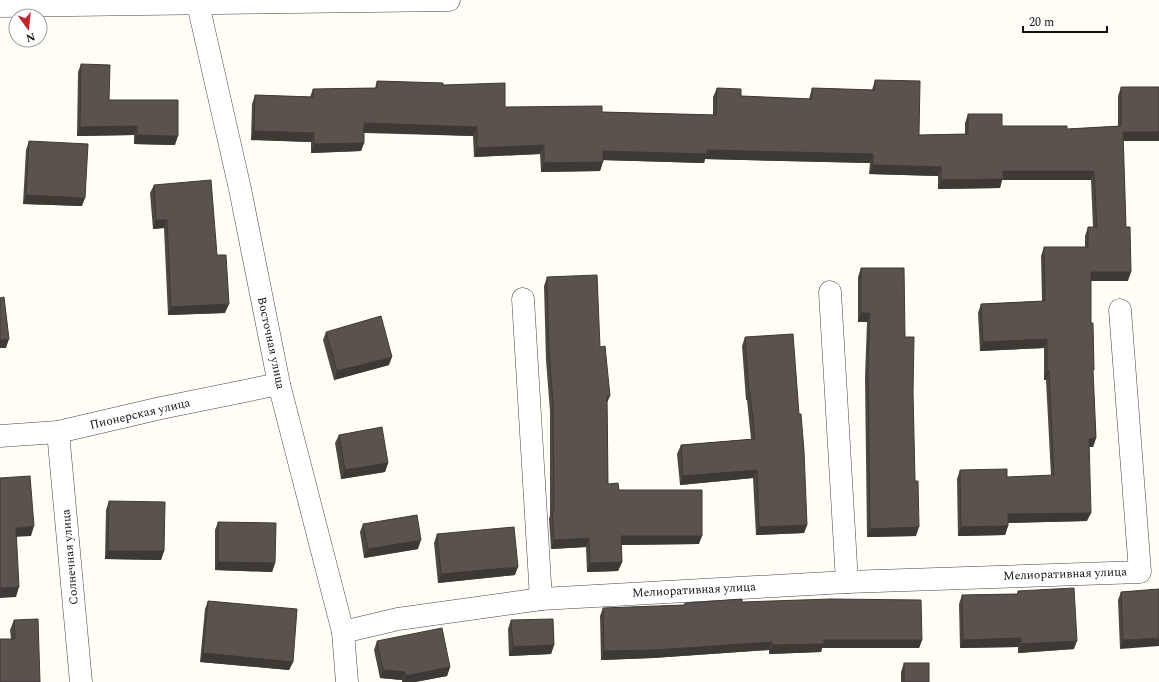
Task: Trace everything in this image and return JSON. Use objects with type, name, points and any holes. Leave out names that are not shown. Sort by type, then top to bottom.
[{"type":"street","points":[[0,6],[201,2],[449,0]]},
{"type":"street","name":"Восточная улица","points":[[201,2],[279,384],[343,632],[347,682]]},
{"type":"street","points":[[830,292],[847,582]]},
{"type":"street","points":[[522,299],[541,599]]},
{"type":"street","name":"Мелиоративная улица","points":[[343,632],[398,619],[541,599],[847,582],[1140,572],[1120,310]]},
{"type":"street","name":"Пионерская улица","points":[[0,436],[58,432],[162,408],[279,384]]},
{"type":"street","name":"Солнечная улица","points":[[58,432],[81,682]]},
{"type":"building","points":[[81,64],[110,65],[109,100],[178,100],[178,136],[137,135],[137,126],[80,127]]},
{"type":"building","points":[[875,80],[920,81],[919,135],[968,134],[968,114],[1002,114],[1002,126],[1067,126],[1067,129],[1121,126],[1121,87],[1159,87],[1159,132],[1123,132],[1126,227],[1130,227],[1131,272],[1091,272],[1091,323],[1093,323],[1093,370],[1096,438],[1089,439],[1091,513],[1008,514],[1008,526],[961,527],[960,470],[1007,469],[1007,477],[1054,475],[1049,371],[1047,371],[1047,339],[983,342],[981,304],[1045,301],[1044,247],[1088,247],[1088,227],[1097,227],[1094,171],[1003,171],[1003,179],[941,180],[941,167],[873,165],[873,154],[707,150],[707,154],[603,151],[603,162],[544,163],[544,145],[477,148],[477,127],[364,123],[364,143],[314,144],[314,133],[254,131],[255,95],[313,97],[313,89],[377,88],[377,81],[443,83],[443,85],[505,83],[505,107],[602,106],[602,112],[716,115],[717,88],[741,89],[741,96],[812,99],[812,88],[875,90]]},
{"type":"building","points":[[29,141],[88,144],[85,198],[26,195]]},
{"type":"building","points":[[211,180],[217,255],[226,255],[229,304],[171,307],[167,220],[156,220],[154,185]]},
{"type":"building","points":[[861,268],[904,268],[905,337],[914,337],[913,393],[915,481],[918,481],[919,527],[870,529],[868,368],[870,313],[861,313]]},
{"type":"building","points":[[597,275],[600,347],[605,346],[610,396],[607,397],[608,484],[618,483],[619,490],[702,490],[702,536],[621,536],[622,562],[590,563],[589,538],[554,540],[552,511],[554,511],[553,403],[549,351],[547,277]]},
{"type":"building","points":[[4,297],[9,339],[0,340],[0,298]]},
{"type":"building","points":[[381,316],[392,357],[337,371],[326,332]]},
{"type":"building","points":[[793,334],[799,414],[801,414],[804,451],[807,525],[759,527],[757,470],[683,476],[681,445],[755,439],[749,392],[745,337]]},
{"type":"building","points":[[382,427],[388,463],[345,470],[339,435]]},
{"type":"building","points":[[30,476],[34,526],[16,528],[19,587],[0,588],[0,478]]},
{"type":"building","points":[[109,501],[165,502],[164,551],[108,551]]},
{"type":"building","points":[[417,515],[421,540],[368,549],[363,524]]},
{"type":"building","points":[[218,522],[276,523],[275,563],[218,562]]},
{"type":"building","points":[[514,527],[518,567],[441,574],[437,534]]},
{"type":"building","points":[[1074,588],[1077,641],[1021,644],[1021,638],[963,640],[962,595],[1018,594],[1018,591]]},
{"type":"building","points":[[1159,589],[1159,638],[1123,640],[1121,592]]},
{"type":"building","points":[[742,599],[742,602],[831,599],[921,600],[922,640],[824,640],[824,644],[772,645],[772,642],[656,650],[604,651],[603,608],[685,605],[685,603]]},
{"type":"building","points":[[208,601],[297,609],[293,662],[203,653]]},
{"type":"building","points":[[38,619],[40,682],[0,682],[0,639],[15,639],[14,620]]},
{"type":"building","points":[[553,619],[554,645],[513,647],[511,620]]},
{"type":"building","points":[[442,628],[450,667],[405,676],[405,672],[383,670],[377,641]]},
{"type":"building","points":[[904,663],[929,663],[929,682],[904,682]]}]
